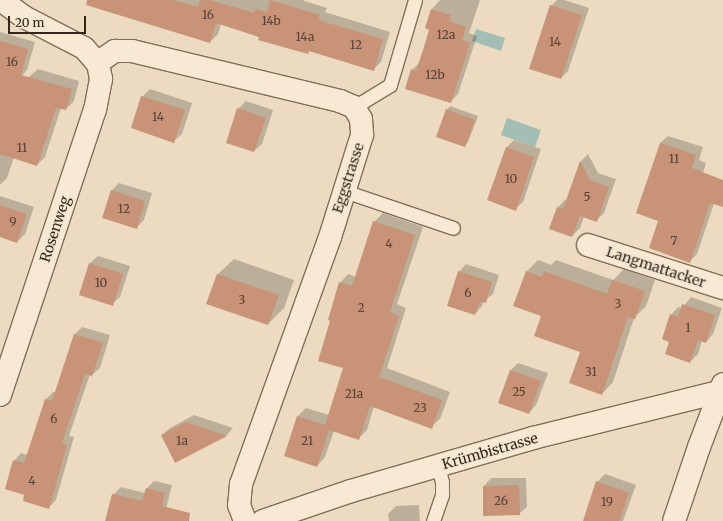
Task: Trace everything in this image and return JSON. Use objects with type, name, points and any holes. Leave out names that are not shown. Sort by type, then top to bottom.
[{"type":"street","points":[[0,0],[24,17],[84,48],[97,63],[115,51],[132,52],[340,101],[354,107]]},
{"type":"street","name":"Rosenweg","points":[[0,395],[95,110],[101,79],[101,72],[97,63]]},
{"type":"street","name":"Eggstrasse","points":[[245,521],[240,505],[241,484],[330,237],[362,135],[361,119],[354,107]]},
{"type":"street","name":"Langmattacker","points":[[588,245],[723,288]]},
{"type":"street","points":[[674,521],[699,447],[722,389]]},
{"type":"street","name":"Krümbistrasse","points":[[263,521],[351,491],[534,438],[722,389]]},
{"type":"lane","points":[[354,107],[390,85],[415,0]]},
{"type":"lane","points":[[344,191],[453,228]]},
{"type":"lane","points":[[433,521],[442,495],[442,482],[438,466]]},
{"type":"shaded area","points":[[476,29],[505,38],[501,51],[472,41]]},
{"type":"shaded area","points":[[507,118],[541,130],[535,147],[501,135]]},
{"type":"building","points":[[87,0],[172,0],[198,7],[200,0],[210,0],[254,13],[255,9],[267,12],[270,0],[320,15],[318,20],[383,39],[374,71],[309,51],[308,54],[258,40],[259,37],[216,23],[210,43],[86,5]]},
{"type":"building","points":[[550,5],[582,15],[561,79],[529,69]]},
{"type":"building","points":[[431,9],[451,15],[449,21],[466,27],[462,40],[470,43],[451,103],[405,89],[411,69],[416,71],[423,50],[429,30],[425,28]]},
{"type":"building","points":[[0,41],[28,49],[21,75],[72,89],[66,110],[56,108],[37,166],[0,154]]},
{"type":"building","points":[[141,96],[185,110],[174,143],[131,128]]},
{"type":"building","points":[[237,108],[266,118],[254,152],[226,143]]},
{"type":"building","points":[[446,109],[475,120],[465,147],[436,137]]},
{"type":"building","points":[[660,143],[696,155],[692,168],[723,180],[723,207],[710,203],[690,263],[649,248],[658,221],[636,213]]},
{"type":"building","points":[[506,147],[534,157],[516,211],[487,200]]},
{"type":"building","points":[[580,161],[590,180],[609,187],[597,222],[580,216],[572,237],[549,229],[557,207],[563,209]]},
{"type":"building","points":[[111,190],[145,201],[137,229],[102,218]]},
{"type":"building","points":[[0,205],[27,214],[17,243],[0,237]]},
{"type":"building","points":[[373,221],[415,235],[390,312],[399,316],[379,377],[442,400],[432,429],[370,406],[359,440],[329,430],[317,467],[284,456],[297,416],[325,425],[343,368],[318,361],[330,321],[328,320],[339,282],[352,286]]},
{"type":"building","points":[[89,263],[123,274],[113,306],[79,295]]},
{"type":"building","points":[[458,271],[492,282],[486,303],[480,301],[475,315],[447,306]]},
{"type":"building","points":[[526,271],[542,277],[544,271],[607,294],[612,280],[645,291],[635,319],[628,317],[602,395],[569,383],[580,352],[534,336],[541,316],[513,306]]},
{"type":"building","points":[[217,274],[279,295],[268,325],[206,304]]},
{"type":"building","points":[[682,304],[715,315],[706,343],[698,340],[690,363],[665,354],[669,342],[662,339],[670,314],[678,317]]},
{"type":"building","points":[[74,334],[103,343],[92,376],[85,374],[62,443],[67,445],[49,509],[23,501],[24,495],[5,489],[13,460],[24,463],[45,399],[52,401]]},
{"type":"building","points":[[510,370],[541,381],[529,414],[498,403]]},
{"type":"building","points":[[186,422],[227,436],[175,463],[161,435]]},
{"type":"building","points":[[596,481],[629,493],[619,521],[583,521]]},
{"type":"building","points":[[519,485],[520,515],[483,516],[483,486]]},
{"type":"building","points":[[146,488],[165,493],[162,506],[190,513],[189,521],[105,521],[112,494],[142,501]]}]
